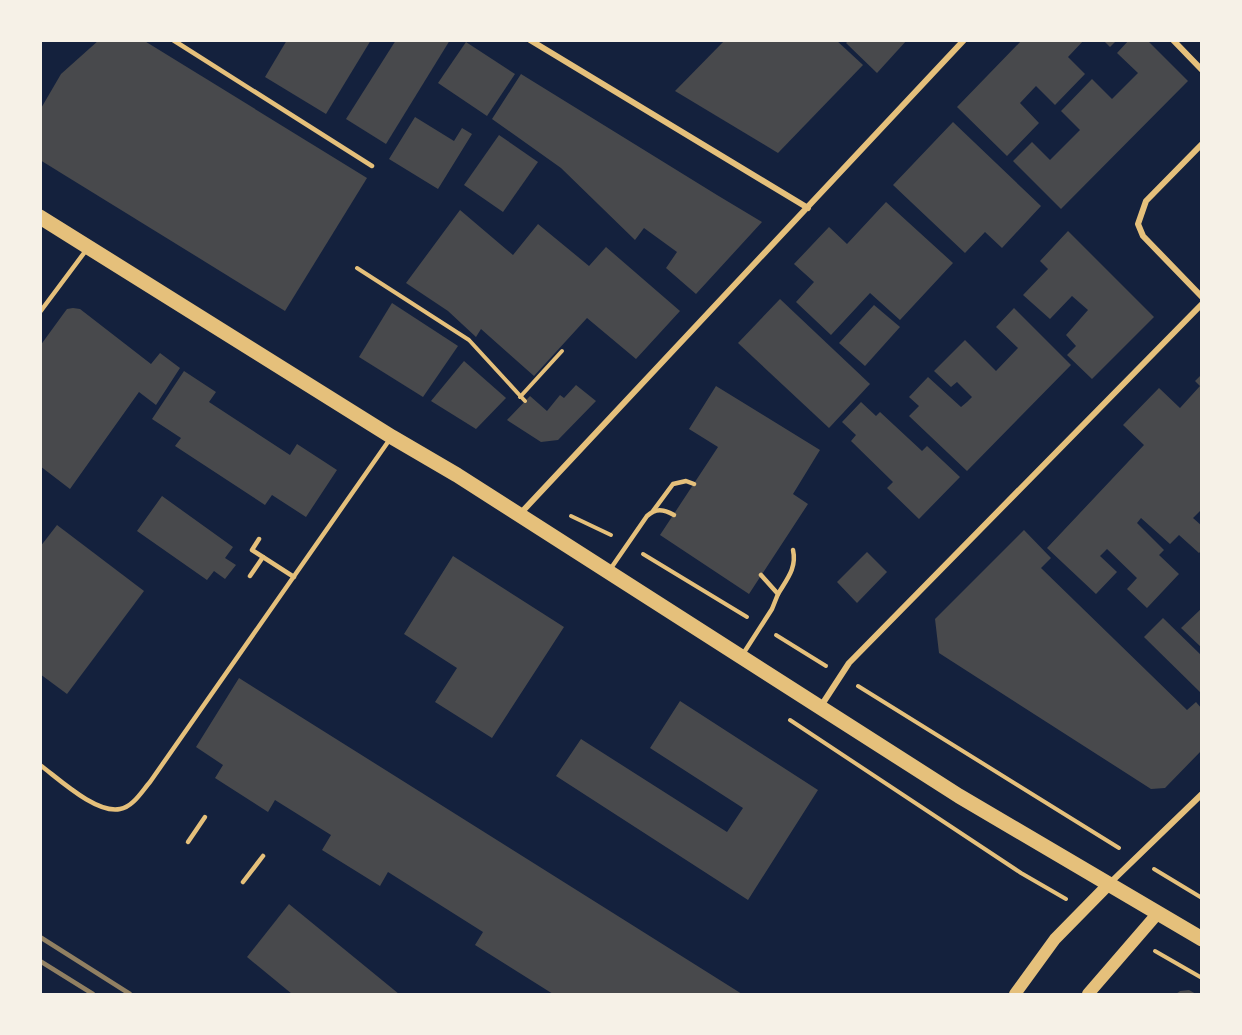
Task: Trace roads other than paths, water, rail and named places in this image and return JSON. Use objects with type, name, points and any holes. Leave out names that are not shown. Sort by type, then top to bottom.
[{"type":"main road","points":[[40,218],[457,476],[959,796],[1202,939]]},
{"type":"main road","points":[[1015,994],[1055,939],[1108,885]]},
{"type":"main road","points":[[1088,994],[1158,913]]},
{"type":"street","points":[[530,40],[808,207]]},
{"type":"street","points":[[518,516],[964,40]]},
{"type":"street","points":[[1173,40],[1202,70]]},
{"type":"street","points":[[1202,144],[1146,201],[1138,224],[1143,236],[1202,297]]},
{"type":"street","points":[[820,706],[849,663],[1202,304]]},
{"type":"street","points":[[1108,885],[1202,794]]},
{"type":"lane","points":[[173,40],[372,166]]},
{"type":"lane","points":[[40,312],[88,246]]},
{"type":"lane","points":[[40,765],[92,804],[119,810],[131,804],[150,782],[392,437]]},
{"type":"lane","points":[[608,572],[647,516],[673,484],[686,481],[694,484]]},
{"type":"lane","points":[[653,511],[664,510],[674,515]]},
{"type":"lane","points":[[259,539],[252,550],[294,577]]},
{"type":"lane","points":[[741,657],[794,569],[793,550]]},
{"type":"lane","points":[[250,576],[263,557]]},
{"type":"lane","points":[[761,575],[778,594]]},
{"type":"lane","points":[[188,842],[205,817]]},
{"type":"lane","points":[[243,882],[263,856]]},
{"type":"railway","points":[[40,937],[130,994]]},
{"type":"railway","points":[[40,961],[93,994]]}]
